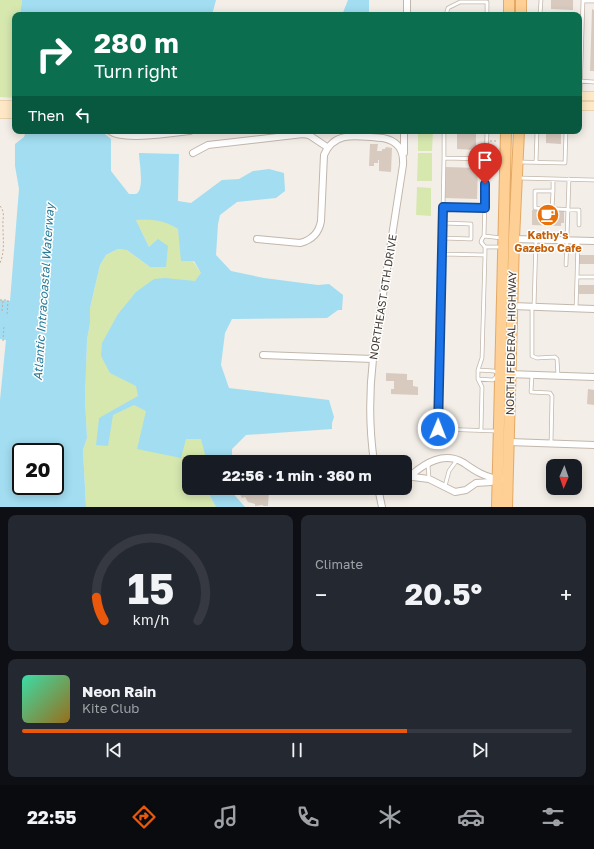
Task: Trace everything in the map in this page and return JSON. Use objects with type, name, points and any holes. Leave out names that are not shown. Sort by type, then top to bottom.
[{"type":"main road","points":[[509,0],[509,12]]},
{"type":"main road","points":[[521,0],[521,12]]},
{"type":"main road","points":[[582,96],[594,96]]},
{"type":"main road","points":[[0,104],[12,105]]},
{"type":"main road","points":[[582,106],[594,106]]},
{"type":"main road","points":[[0,114],[12,114]]},
{"type":"main road","points":[[506,134],[504,219],[510,235],[507,241]]},
{"type":"main road","name":"NORTH FEDERAL HIGHWAY","points":[[497,507],[500,374],[507,241],[517,178],[519,134]]},
{"type":"main road","name":"NORTH FEDERAL HIGHWAY","points":[[507,241],[514,258],[507,507]]},
{"type":"street","points":[[406,12],[407,0]]},
{"type":"street","points":[[114,134],[122,136],[149,134]]},
{"type":"street","points":[[193,153],[208,145],[303,134],[308,135],[327,147]]},
{"type":"street","name":"NORTHEAST 6TH DRIVE","points":[[373,455],[370,424],[373,359],[403,165],[404,134]]},
{"type":"street","points":[[257,239],[300,243],[311,239],[315,235],[320,226],[321,220],[323,160],[327,147],[332,142],[342,137],[383,138],[388,139],[399,147],[404,154]]},
{"type":"street","points":[[507,241],[536,239],[594,241]]},
{"type":"street","points":[[512,306],[594,309]]},
{"type":"street","points":[[263,355],[373,359]]},
{"type":"street","points":[[500,374],[594,377]]},
{"type":"street","points":[[509,442],[594,445]]},
{"type":"street","points":[[412,473],[428,463],[442,459],[457,460],[477,472],[497,478],[508,479]]},
{"type":"street","points":[[412,477],[429,479],[445,486],[450,490],[460,492],[476,483],[491,482],[497,478]]},
{"type":"street","points":[[379,495],[382,507]]},
{"type":"lane","points":[[540,12],[541,0]]},
{"type":"lane","points":[[582,12],[583,0],[594,1]]},
{"type":"lane","points":[[447,12],[448,8],[460,2],[487,2],[487,12]]},
{"type":"lane","points":[[582,81],[594,82]]},
{"type":"lane","points":[[444,134],[438,429],[499,431]]},
{"type":"lane","points":[[481,430],[482,387],[478,379],[478,370],[482,358],[485,247],[481,242],[484,236],[487,134]]},
{"type":"lane","points":[[536,162],[537,134]]},
{"type":"lane","points":[[518,162],[565,164],[566,134]]},
{"type":"lane","points":[[444,158],[486,159]]},
{"type":"lane","points":[[517,178],[594,180]]},
{"type":"lane","points":[[552,209],[553,179]]},
{"type":"lane","points":[[566,265],[569,179]]},
{"type":"lane","points":[[553,191],[535,191],[535,208],[579,210],[579,225]]},
{"type":"lane","points":[[443,207],[485,208]]},
{"type":"lane","points":[[443,223],[471,224],[470,239],[443,238]]},
{"type":"lane","points":[[484,236],[507,241]]},
{"type":"lane","points":[[536,239],[532,356],[536,358],[557,359],[558,376]]},
{"type":"lane","points":[[576,309],[578,240]]},
{"type":"lane","points":[[485,247],[507,241]]},
{"type":"lane","points":[[442,254],[485,255]]},
{"type":"lane","points":[[577,277],[594,278]]},
{"type":"lane","points":[[478,370],[494,371],[500,374],[493,380],[478,379]]},
{"type":"lane","points":[[532,375],[531,392],[550,393],[552,396],[551,444]]},
{"type":"lane","points":[[445,486],[449,471],[457,460]]},
{"type":"lane","points":[[428,463],[429,479]]},
{"type":"path","points":[[487,141],[498,141]]},
{"type":"path","points":[[0,206],[4,216],[4,250],[0,263]]},
{"type":"path","points":[[0,300],[8,300],[7,316]]},
{"type":"path","points":[[2,311],[3,300]]},
{"type":"path","points":[[3,340],[4,325]]},
{"type":"green space","points":[[0,0],[22,0],[20,12],[12,12],[12,98],[0,97]]},
{"type":"green space","points":[[418,134],[433,134],[432,151],[418,151]]},
{"type":"green space","points":[[418,153],[432,153],[432,181],[417,181]]},
{"type":"green space","points":[[417,187],[431,188],[431,216],[416,215]]},
{"type":"green space","points":[[150,219],[168,222],[178,229],[180,242],[201,273],[207,455],[182,455],[182,495],[210,495],[216,507],[86,507],[83,450],[87,438],[85,399],[87,340],[90,323],[90,308],[100,265],[106,255],[118,249],[127,250],[150,267],[149,247],[136,220]]},
{"type":"water","points":[[22,0],[216,0],[213,12],[20,12]]},
{"type":"water","points":[[348,0],[369,0],[369,12],[343,12]]},
{"type":"water","name":"Atlantic Intracoastal Waterway","points":[[25,134],[105,134],[111,139],[111,171],[129,194],[136,194],[140,187],[141,175],[139,153],[179,154],[178,201],[191,203],[222,180],[239,179],[253,171],[269,169],[284,173],[285,191],[276,198],[237,202],[220,215],[216,255],[231,271],[264,278],[318,285],[329,284],[343,295],[342,310],[338,310],[327,318],[232,319],[225,333],[221,365],[229,388],[329,400],[334,417],[332,429],[246,435],[232,449],[232,455],[205,455],[201,439],[186,439],[181,458],[137,449],[146,411],[134,405],[113,415],[108,446],[96,445],[99,418],[138,396],[136,386],[110,373],[101,356],[102,343],[118,314],[136,292],[154,279],[165,278],[195,281],[201,273],[194,261],[181,261],[178,229],[158,221],[136,220],[149,247],[158,239],[168,246],[166,267],[150,267],[127,250],[118,249],[106,255],[100,265],[90,308],[90,323],[87,340],[85,399],[87,438],[83,450],[86,507],[0,507],[0,400],[6,340],[0,339],[0,300],[10,301],[19,189],[15,166],[15,144],[24,137]]},
{"type":"water","points":[[234,495],[245,507],[216,507],[210,496]]},
{"type":"building","points":[[551,0],[573,0],[573,10],[551,9]]},
{"type":"building","points":[[592,9],[594,10],[594,71],[590,71]]},
{"type":"building","points":[[457,134],[476,134],[476,150],[457,149]]},
{"type":"building","points":[[546,134],[561,134],[561,144],[546,143]]},
{"type":"building","points":[[370,144],[378,144],[377,151],[382,151],[382,149],[385,149],[386,147],[392,148],[391,172],[379,171],[379,160],[378,163],[374,163],[374,166],[369,166]]},
{"type":"building","points":[[446,167],[478,168],[477,199],[445,198]]},
{"type":"building","name":"Kathy's Gazebo Cafe","points":[[532,210],[564,211],[564,223],[561,223],[561,226],[532,225]]},
{"type":"building","points":[[579,255],[594,255],[594,264],[579,264]]},
{"type":"building","points":[[579,285],[594,285],[594,294],[579,294]]},
{"type":"building","points":[[386,373],[407,374],[407,380],[413,380],[413,386],[418,387],[418,395],[391,394],[391,389],[394,389],[394,381],[386,381]]},
{"type":"building","points":[[588,389],[594,390],[594,405],[587,404]]},
{"type":"building","points":[[240,495],[269,495],[268,506],[255,506],[255,504],[248,502],[245,497],[242,498]]},
{"type":"place","name":"Kathy's Gazebo Cafe","points":[[548,215]]},
{"type":"route","points":[[438,429],[443,207],[485,208],[485,184]]}]
